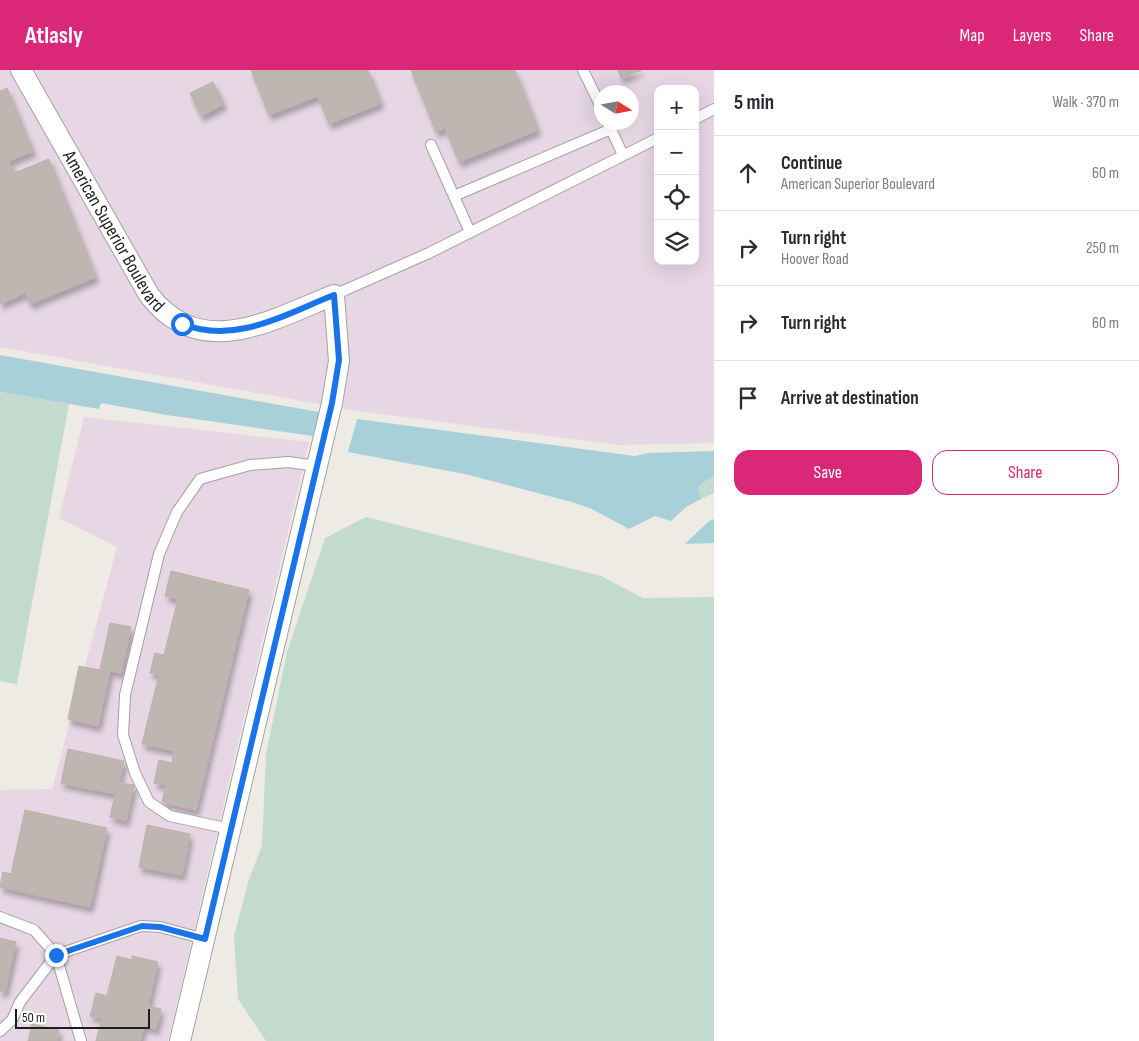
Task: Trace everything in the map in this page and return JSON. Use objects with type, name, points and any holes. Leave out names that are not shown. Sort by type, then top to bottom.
[{"type":"street","name":"American Superior Boulevard","points":[[21,70],[149,295],[157,306],[182,324],[198,330],[222,332],[255,326],[334,295]]},
{"type":"street","points":[[180,1041],[317,466],[339,360],[334,295]]},
{"type":"lane","points":[[583,70],[594,93]]},
{"type":"lane","points":[[699,117],[714,109]]},
{"type":"lane","points":[[454,196],[600,130]]},
{"type":"lane","points":[[611,130],[623,156]]},
{"type":"lane","points":[[334,295],[430,253],[654,140]]},
{"type":"lane","points":[[431,145],[470,232]]},
{"type":"lane","points":[[230,829],[170,816],[149,802],[135,773],[123,735],[125,695],[159,554],[177,512],[200,479],[250,465],[288,462],[317,466]]},
{"type":"lane","points":[[0,917],[34,930],[56,955],[81,1041]]},
{"type":"lane","points":[[0,1031],[12,1020],[20,1002],[56,955],[142,926],[160,927],[205,939]]},
{"type":"shaded area","points":[[0,70],[714,70],[714,443],[618,445],[358,411],[0,347]]},
{"type":"shaded area","points":[[84,417],[309,442],[168,1041],[0,1041],[0,790],[52,789],[117,547],[59,518]]},
{"type":"green space","points":[[0,392],[69,404],[17,684],[0,681]]},
{"type":"green space","points":[[714,475],[714,493],[701,499],[698,487]]},
{"type":"green space","points":[[366,517],[601,576],[643,598],[714,597],[714,1041],[266,1041],[238,999],[234,936],[249,879],[262,846],[266,754],[287,652],[325,538]]},
{"type":"water","points":[[0,355],[319,412],[313,436],[167,415],[101,403],[99,409],[0,392]]},
{"type":"water","points":[[357,419],[635,456],[649,453],[714,451],[714,475],[698,487],[701,499],[686,507],[671,521],[655,516],[629,529],[592,509],[572,502],[465,474],[348,452]]},
{"type":"water","points":[[714,519],[714,543],[685,544],[708,522]]},
{"type":"building","points":[[251,70],[368,70],[381,103],[329,124],[318,96],[269,115]]},
{"type":"building","points":[[411,70],[515,70],[538,130],[459,162],[445,128],[436,132]]},
{"type":"building","points":[[618,70],[642,70],[621,78]]},
{"type":"building","points":[[213,82],[224,104],[201,116],[190,93]]},
{"type":"building","points":[[7,88],[33,151],[9,161],[14,173],[49,159],[96,277],[30,304],[25,293],[0,304],[0,91]]},
{"type":"building","points":[[171,571],[249,590],[196,810],[162,802],[166,785],[154,783],[159,760],[172,763],[174,751],[142,744],[159,675],[150,673],[155,653],[164,655],[178,599],[165,596]]},
{"type":"building","points":[[110,623],[131,627],[121,673],[110,671],[98,726],[68,719],[79,666],[100,670]]},
{"type":"building","points":[[68,749],[124,761],[119,783],[134,785],[126,821],[110,817],[115,794],[61,783]]},
{"type":"building","points":[[25,810],[107,828],[90,907],[0,887],[3,872],[11,874]]},
{"type":"building","points":[[147,825],[190,834],[182,875],[139,867]]},
{"type":"building","points":[[0,938],[16,942],[5,992],[0,991]]},
{"type":"building","points":[[117,956],[132,960],[132,956],[158,962],[148,1006],[161,1009],[156,1029],[144,1026],[140,1041],[96,1041],[102,1018],[90,1016],[96,993],[107,996]]},
{"type":"building","points":[[32,1024],[59,1030],[57,1041],[28,1041]]},
{"type":"route","points":[[56,955],[142,926],[160,927],[205,939],[332,403],[339,360],[334,295],[242,330],[209,332],[182,324]]}]
